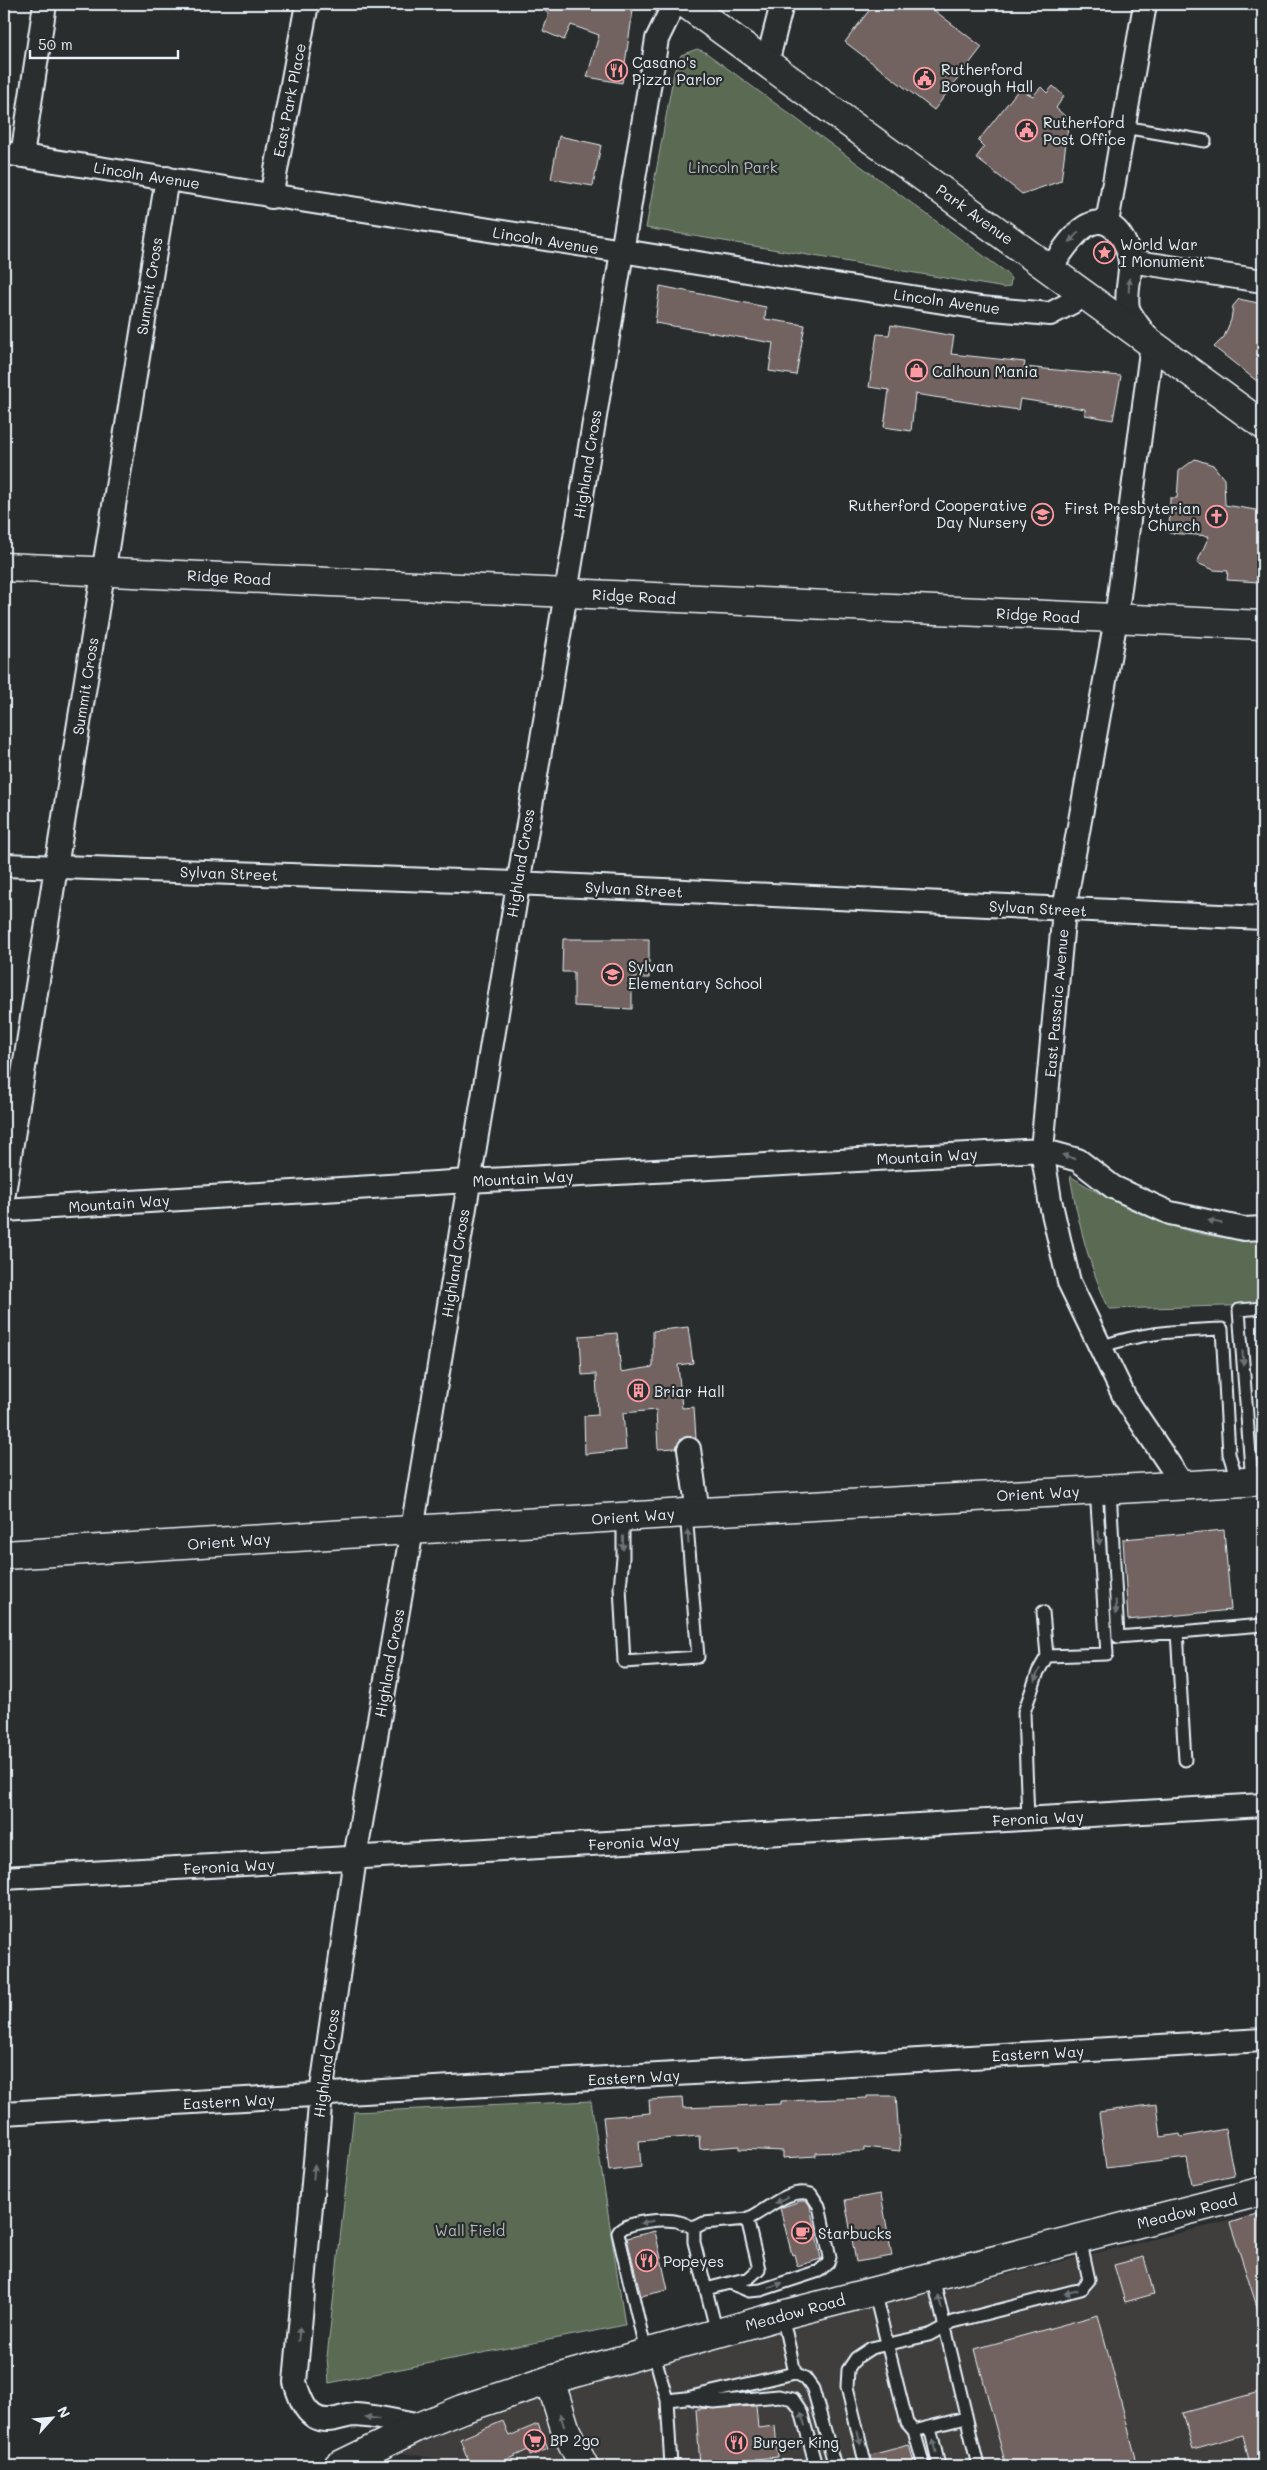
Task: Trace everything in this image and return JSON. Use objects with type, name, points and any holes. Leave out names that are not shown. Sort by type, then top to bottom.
[{"type":"main road","name":"Park Avenue","points":[[686,4],[1263,424]]},
{"type":"main road","name":"Ridge Road","points":[[4,567],[1263,625]]},
{"type":"main road","name":"Orient Way","points":[[4,1555],[692,1513],[1253,1482]]},
{"type":"main road","name":"Meadow Road","points":[[338,2466],[420,2426],[489,2399],[550,2380],[717,2333],[1263,2192]]},
{"type":"main road","points":[[550,2380],[566,2431],[584,2466]]},
{"type":"street","points":[[13,155],[45,4]]},
{"type":"street","name":"East Park Place","points":[[271,196],[307,4]]},
{"type":"street","name":"Highland Cross","points":[[420,2426],[354,2415],[328,2420],[319,2419],[306,2410],[298,2394],[295,2382],[321,2095],[355,1858],[412,1530],[516,883],[657,40],[674,4]]},
{"type":"street","points":[[767,63],[782,4]]},
{"type":"street","points":[[1107,223],[1145,4]]},
{"type":"street","name":"Lincoln Avenue","points":[[13,155],[982,308],[1050,314],[1086,295]]},
{"type":"street","name":"Summit Cross","points":[[4,1193],[57,867],[102,571],[167,178]]},
{"type":"street","points":[[1050,268],[1074,235],[1082,228],[1091,224],[1107,223],[1118,232],[1126,246],[1130,261],[1128,308],[1152,344]]},
{"type":"street","points":[[1130,261],[1263,281]]},
{"type":"street","name":"East Passaic Avenue","points":[[1152,344],[1116,619],[1064,910],[1047,1116],[1042,1150],[1050,1200],[1069,1282],[1125,1398],[1183,1485]]},
{"type":"street","name":"Sylvan Street","points":[[4,865],[516,883],[1263,918]]},
{"type":"street","name":"Mountain Way","points":[[4,1210],[468,1181],[1042,1150],[1078,1160],[1114,1187],[1170,1213],[1244,1229],[1263,1228]]},
{"type":"street","points":[[690,1448],[692,1513]]},
{"type":"street","name":"Feronia Way","points":[[4,1878],[1263,1805]]},
{"type":"street","name":"Eastern Way","points":[[4,2113],[1263,2040]]},
{"type":"lane","points":[[1124,127],[1206,141]]},
{"type":"lane","points":[[1253,1482],[1239,1310],[1263,1308]]},
{"type":"lane","points":[[1102,1348],[1123,1339],[1160,1332],[1222,1329],[1229,1454],[1235,1473],[1253,1482]]},
{"type":"lane","points":[[1103,1489],[1118,1637],[1263,1625]]},
{"type":"lane","points":[[1047,1656],[1107,1654],[1103,1489]]},
{"type":"lane","points":[[623,1518],[620,1587],[624,1662],[698,1657],[690,1562],[692,1513]]},
{"type":"lane","points":[[1028,1819],[1024,1712],[1038,1672],[1047,1656],[1043,1612]]},
{"type":"lane","points":[[1177,1632],[1185,1760]]},
{"type":"lane","points":[[671,2466],[667,2400],[650,2351],[618,2233],[624,2227],[658,2220],[679,2222],[694,2228],[704,2223],[747,2219],[766,2210],[778,2199],[801,2192],[811,2194],[819,2206],[830,2257],[828,2262],[819,2271],[761,2290],[749,2291],[730,2283]]},
{"type":"lane","points":[[706,2289],[749,2278],[759,2268],[747,2219]]},
{"type":"lane","points":[[694,2228],[694,2242],[717,2333]]},
{"type":"lane","points":[[866,2466],[847,2386],[848,2370],[856,2358],[871,2348],[929,2335],[943,2327],[1081,2289],[1089,2280],[1080,2238]]},
{"type":"lane","points":[[933,2277],[943,2314],[943,2327],[978,2466]]},
{"type":"lane","points":[[874,2292],[907,2423],[914,2431],[924,2466]]},
{"type":"lane","points":[[782,2316],[795,2372]]},
{"type":"lane","points":[[667,2400],[686,2398],[795,2372],[805,2378],[813,2390],[835,2466]]},
{"type":"lane","points":[[686,2398],[714,2402],[779,2396],[793,2399],[798,2405],[803,2418],[816,2466]]},
{"type":"lane","points":[[914,2431],[965,2418]]},
{"type":"lane","points":[[930,2426],[939,2466]]},
{"type":"shaded area","points":[[1263,2213],[1263,2466],[476,2466],[387,2450],[607,2370]]},
{"type":"green space","name":"Lincoln Park","points":[[697,49],[705,52],[1007,273],[1011,279],[1010,286],[1005,288],[646,228],[674,72],[681,55]]},
{"type":"green space","points":[[1070,1176],[1115,1202],[1162,1222],[1212,1236],[1237,1239],[1263,1239],[1263,1305],[1109,1309],[1095,1276],[1085,1244]]},
{"type":"green space","name":"Wall Field","points":[[591,2101],[625,2325],[329,2383],[327,2357],[354,2112]]},
{"type":"building","points":[[535,4],[634,4],[622,83],[587,77],[599,35],[571,25],[564,40],[543,31],[549,14]]},
{"type":"building","name":"Rutherford Borough Hall","points":[[874,4],[926,4],[982,47],[934,110],[845,42]]},
{"type":"building","name":"Rutherford Post Office","points":[[1053,86],[1064,96],[1056,108],[1069,120],[1061,181],[1022,194],[976,158],[984,147],[978,141],[1019,89],[1033,96],[1041,87],[1047,93]]},
{"type":"building","points":[[559,136],[601,145],[593,186],[551,179]]},
{"type":"building","points":[[660,286],[766,307],[765,319],[805,325],[796,375],[769,371],[773,343],[655,323]]},
{"type":"building","points":[[1239,299],[1263,304],[1263,386],[1214,347],[1224,337],[1231,320],[1233,306]]},
{"type":"building","points":[[891,325],[954,336],[951,354],[1025,362],[1024,367],[1121,376],[1113,420],[1085,415],[1085,409],[1020,399],[1018,410],[915,394],[911,431],[884,427],[889,390],[869,387],[877,334],[889,335]]},
{"type":"building","name":"First Presbyterian Church","points":[[1195,459],[1213,465],[1224,479],[1225,505],[1262,511],[1263,562],[1259,582],[1227,580],[1228,571],[1214,570],[1197,563],[1209,536],[1169,533],[1170,498],[1177,498],[1179,471]]},
{"type":"building","name":"Sylvan Elementary School","points":[[563,939],[649,939],[649,978],[632,978],[632,1009],[574,1006],[574,972],[562,972]]},
{"type":"building","name":"Briar Hall","points":[[688,1327],[693,1363],[678,1365],[682,1408],[694,1407],[696,1438],[687,1436],[681,1439],[676,1448],[658,1449],[656,1410],[623,1413],[626,1450],[585,1454],[584,1416],[598,1415],[596,1374],[582,1375],[580,1336],[617,1333],[621,1372],[653,1367],[653,1331]]},
{"type":"building","points":[[1224,1530],[1231,1610],[1128,1620],[1123,1539]]},
{"type":"building","points":[[867,2096],[896,2096],[900,2151],[864,2147],[864,2151],[816,2153],[816,2156],[783,2158],[783,2151],[739,2149],[739,2146],[700,2149],[699,2136],[639,2141],[641,2167],[609,2171],[603,2117],[650,2113],[649,2100],[682,2098],[683,2108],[781,2104],[781,2101],[867,2098]]},
{"type":"building","points":[[1157,2104],[1161,2137],[1180,2134],[1181,2137],[1225,2129],[1234,2175],[1192,2184],[1187,2158],[1106,2168],[1099,2112]]},
{"type":"building","points":[[881,2194],[892,2256],[856,2262],[845,2200]]},
{"type":"building","name":"Starbucks","points":[[800,2201],[807,2201],[810,2206],[821,2259],[797,2266],[794,2254],[792,2255],[780,2208]]},
{"type":"building","points":[[1257,2214],[1263,2233],[1263,2316],[1260,2316],[1230,2223]]},
{"type":"building","name":"Popeyes","points":[[655,2231],[668,2290],[641,2296],[627,2238]]},
{"type":"building","points":[[1144,2257],[1154,2294],[1125,2302],[1114,2265]]},
{"type":"building","points":[[1098,2315],[1138,2466],[1006,2466],[975,2349]]},
{"type":"building","points":[[1263,2391],[1263,2466],[1250,2466],[1243,2435],[1193,2449],[1182,2413]]},
{"type":"building","name":"Burger King","points":[[756,2406],[758,2428],[775,2426],[778,2457],[755,2459],[756,2464],[700,2466],[696,2409]]},
{"type":"building","points":[[503,2421],[509,2436],[538,2424],[548,2449],[530,2456],[528,2450],[495,2465],[468,2460],[460,2439]]},
{"type":"building","points":[[909,2445],[915,2466],[873,2466],[871,2455]]},
{"type":"place","name":"Casano's Pizza Parlor","points":[[616,71]]},
{"type":"place","name":"Rutherford Borough Hall","points":[[925,78]]},
{"type":"place","name":"Rutherford Post Office","points":[[1027,131]]},
{"type":"place","name":"World War I Monument","points":[[1104,253]]},
{"type":"place","name":"Calhoun Mania","points":[[916,371]]},
{"type":"place","name":"Rutherford Cooperative Day Nursery","points":[[1043,514]]},
{"type":"place","name":"First Presbyterian Church","points":[[1216,517]]},
{"type":"place","name":"Sylvan Elementary School","points":[[612,975]]},
{"type":"place","name":"Briar Hall","points":[[638,1391]]},
{"type":"place","name":"Starbucks","points":[[802,2233]]},
{"type":"place","name":"Popeyes","points":[[647,2261]]},
{"type":"place","name":"BP 2go","points":[[534,2440]]},
{"type":"place","name":"Burger King","points":[[737,2442]]}]
